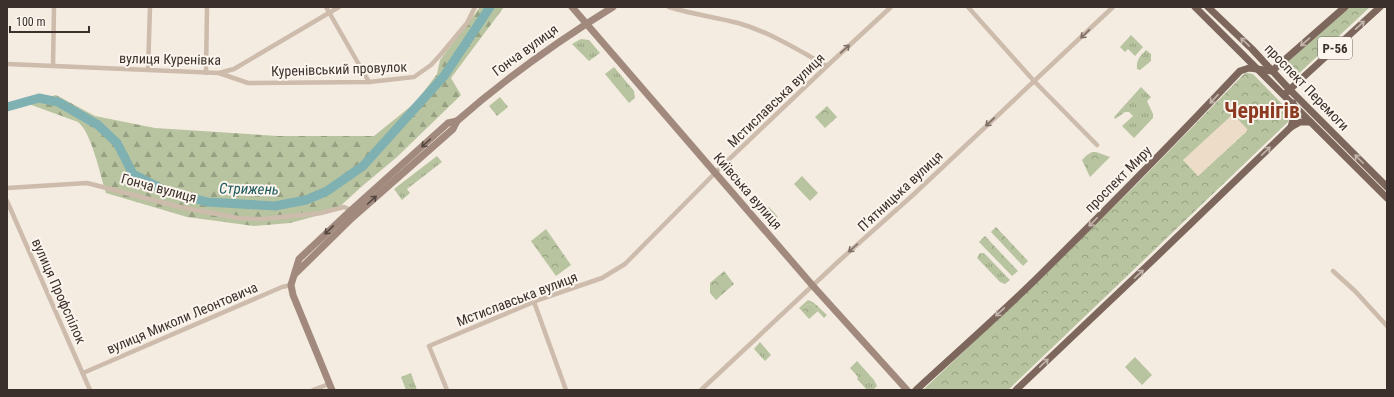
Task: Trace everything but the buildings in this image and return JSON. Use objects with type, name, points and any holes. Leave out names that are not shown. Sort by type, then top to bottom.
[{"type":"main road","name":"проспект Перемоги","points":[[1195,7],[1387,198]]},
{"type":"main road","name":"проспект Перемоги","points":[[1208,7],[1387,187]]},
{"type":"main road","name":"Р-56","points":[[1272,70],[1345,7]]},
{"type":"main road","name":"Р-56","points":[[1290,90],[1380,7]]},
{"type":"main road","points":[[1240,71],[1244,61],[1242,54]]},
{"type":"main road","points":[[1240,71],[1248,68],[1272,70],[1274,85]]},
{"type":"main road","name":"проспект Миру","points":[[916,390],[1033,282],[1080,236],[1185,130],[1240,71]]},
{"type":"main road","points":[[1284,95],[1290,90],[1294,116],[1291,126]]},
{"type":"main road","points":[[1016,390],[1291,126],[1300,122],[1310,122]]},
{"type":"street","points":[[53,66],[54,7]]},
{"type":"street","points":[[148,70],[150,7]]},
{"type":"street","points":[[206,73],[207,7]]},
{"type":"street","points":[[326,7],[368,82]]},
{"type":"street","name":"вулиця Куренівка","points":[[7,64],[219,73],[234,69],[339,7]]},
{"type":"street","name":"Куренівський провулок","points":[[219,73],[248,84],[368,82],[408,79],[419,75],[431,65],[467,23],[475,7]]},
{"type":"street","name":"Київська вулиця","points":[[572,7],[813,286],[907,390]]},
{"type":"street","name":"Гонча вулиця","points":[[294,275],[352,218],[453,129],[457,121],[520,68],[613,7]]},
{"type":"street","points":[[669,7],[738,23],[761,31],[800,50],[827,66]]},
{"type":"street","name":"Мстиславська вулиця","points":[[447,390],[429,346],[534,302],[602,278],[625,264],[715,172],[891,7]]},
{"type":"street","points":[[968,7],[1034,81],[1096,145]]},
{"type":"street","name":"Пʼятницька вулиця","points":[[701,390],[913,195],[1113,7]]},
{"type":"street","name":"Гонча вулиця","points":[[294,275],[299,259],[448,123],[457,121]]},
{"type":"street","name":"Гонча вулиця","points":[[7,188],[87,183],[180,208],[238,218],[263,219],[322,213],[344,207],[351,210]]},
{"type":"street","name":"вулиця Профспілок","points":[[7,201],[90,390]]},
{"type":"street","points":[[1332,271],[1354,291],[1387,326]]},
{"type":"street","points":[[294,275],[291,285],[293,295],[330,387],[313,390]]},
{"type":"street","name":"вулиця Миколи Леонтовича","points":[[83,373],[282,287],[291,285]]},
{"type":"street","points":[[534,302],[566,390]]},
{"type":"green space","points":[[480,7],[504,7],[451,78],[461,95],[397,157],[335,211],[290,223],[254,226],[187,217],[106,193],[95,155],[83,127],[78,122],[26,103],[56,95],[95,116],[155,128],[278,136],[374,136],[416,102],[437,74],[440,60]]},
{"type":"green space","points":[[1346,7],[1370,7],[1294,78],[1289,75],[1284,70],[1283,66]]},
{"type":"green space","points":[[1131,35],[1143,47],[1135,56],[1128,49],[1125,52],[1120,47]]},
{"type":"green space","points":[[581,39],[589,40],[600,53],[589,61],[572,44]]},
{"type":"green space","points":[[1146,50],[1151,54],[1151,61],[1140,70],[1137,69],[1139,58]]},
{"type":"green space","points":[[614,67],[634,91],[635,98],[629,103],[605,74]]},
{"type":"green space","points":[[1245,73],[1253,74],[1287,109],[1290,118],[1288,122],[1008,390],[923,390],[1035,284],[1135,186]],"holes":[[[1233,115],[1247,131],[1198,176],[1184,160]]]},
{"type":"green space","points":[[1141,87],[1151,97],[1147,101],[1153,114],[1153,118],[1134,138],[1122,126],[1133,116],[1129,112],[1125,112],[1115,119],[1114,117]]},
{"type":"green space","points":[[500,97],[508,107],[497,116],[489,106]]},
{"type":"green space","points":[[827,106],[837,117],[825,128],[815,117]]},
{"type":"green space","points":[[1092,152],[1110,157],[1090,177],[1082,160]]},
{"type":"green space","points":[[437,156],[442,162],[407,189],[410,193],[402,200],[394,189]]},
{"type":"green space","points":[[802,176],[818,193],[810,201],[794,184]]},
{"type":"green space","points":[[769,207],[778,217],[771,224],[762,214]]},
{"type":"green space","points":[[996,227],[1028,261],[1023,266],[991,232]]},
{"type":"green space","points":[[546,229],[571,265],[556,276],[531,241]]},
{"type":"green space","points":[[985,236],[1018,271],[1012,276],[979,242]]},
{"type":"green space","points":[[980,253],[984,253],[1010,280],[1005,284],[1000,282],[977,258]]},
{"type":"green space","points":[[724,271],[734,284],[716,300],[710,293],[710,283]]},
{"type":"green space","points":[[808,300],[813,302],[827,315],[824,318],[812,305],[808,304],[802,311],[799,308]]},
{"type":"green space","points":[[808,304],[812,305],[818,311],[809,319],[802,311]]},
{"type":"green space","points":[[760,342],[771,355],[765,361],[754,349]]},
{"type":"green space","points":[[1135,357],[1152,375],[1142,385],[1125,367]]},
{"type":"green space","points":[[857,361],[874,380],[877,386],[873,390],[867,390],[850,368]]},
{"type":"green space","points":[[411,373],[417,390],[406,390],[401,377]]},
{"type":"shaded area","points":[[1233,114],[1248,130],[1198,176],[1183,160]]},
{"type":"waterway","name":"Стрижень","points":[[7,107],[39,98],[58,102],[98,125],[117,143],[133,174],[164,190],[207,202],[275,206],[306,200],[327,191],[363,166],[444,76],[490,7]]},
{"type":"district","name":"Чернігів","points":[[1262,110]]}]
